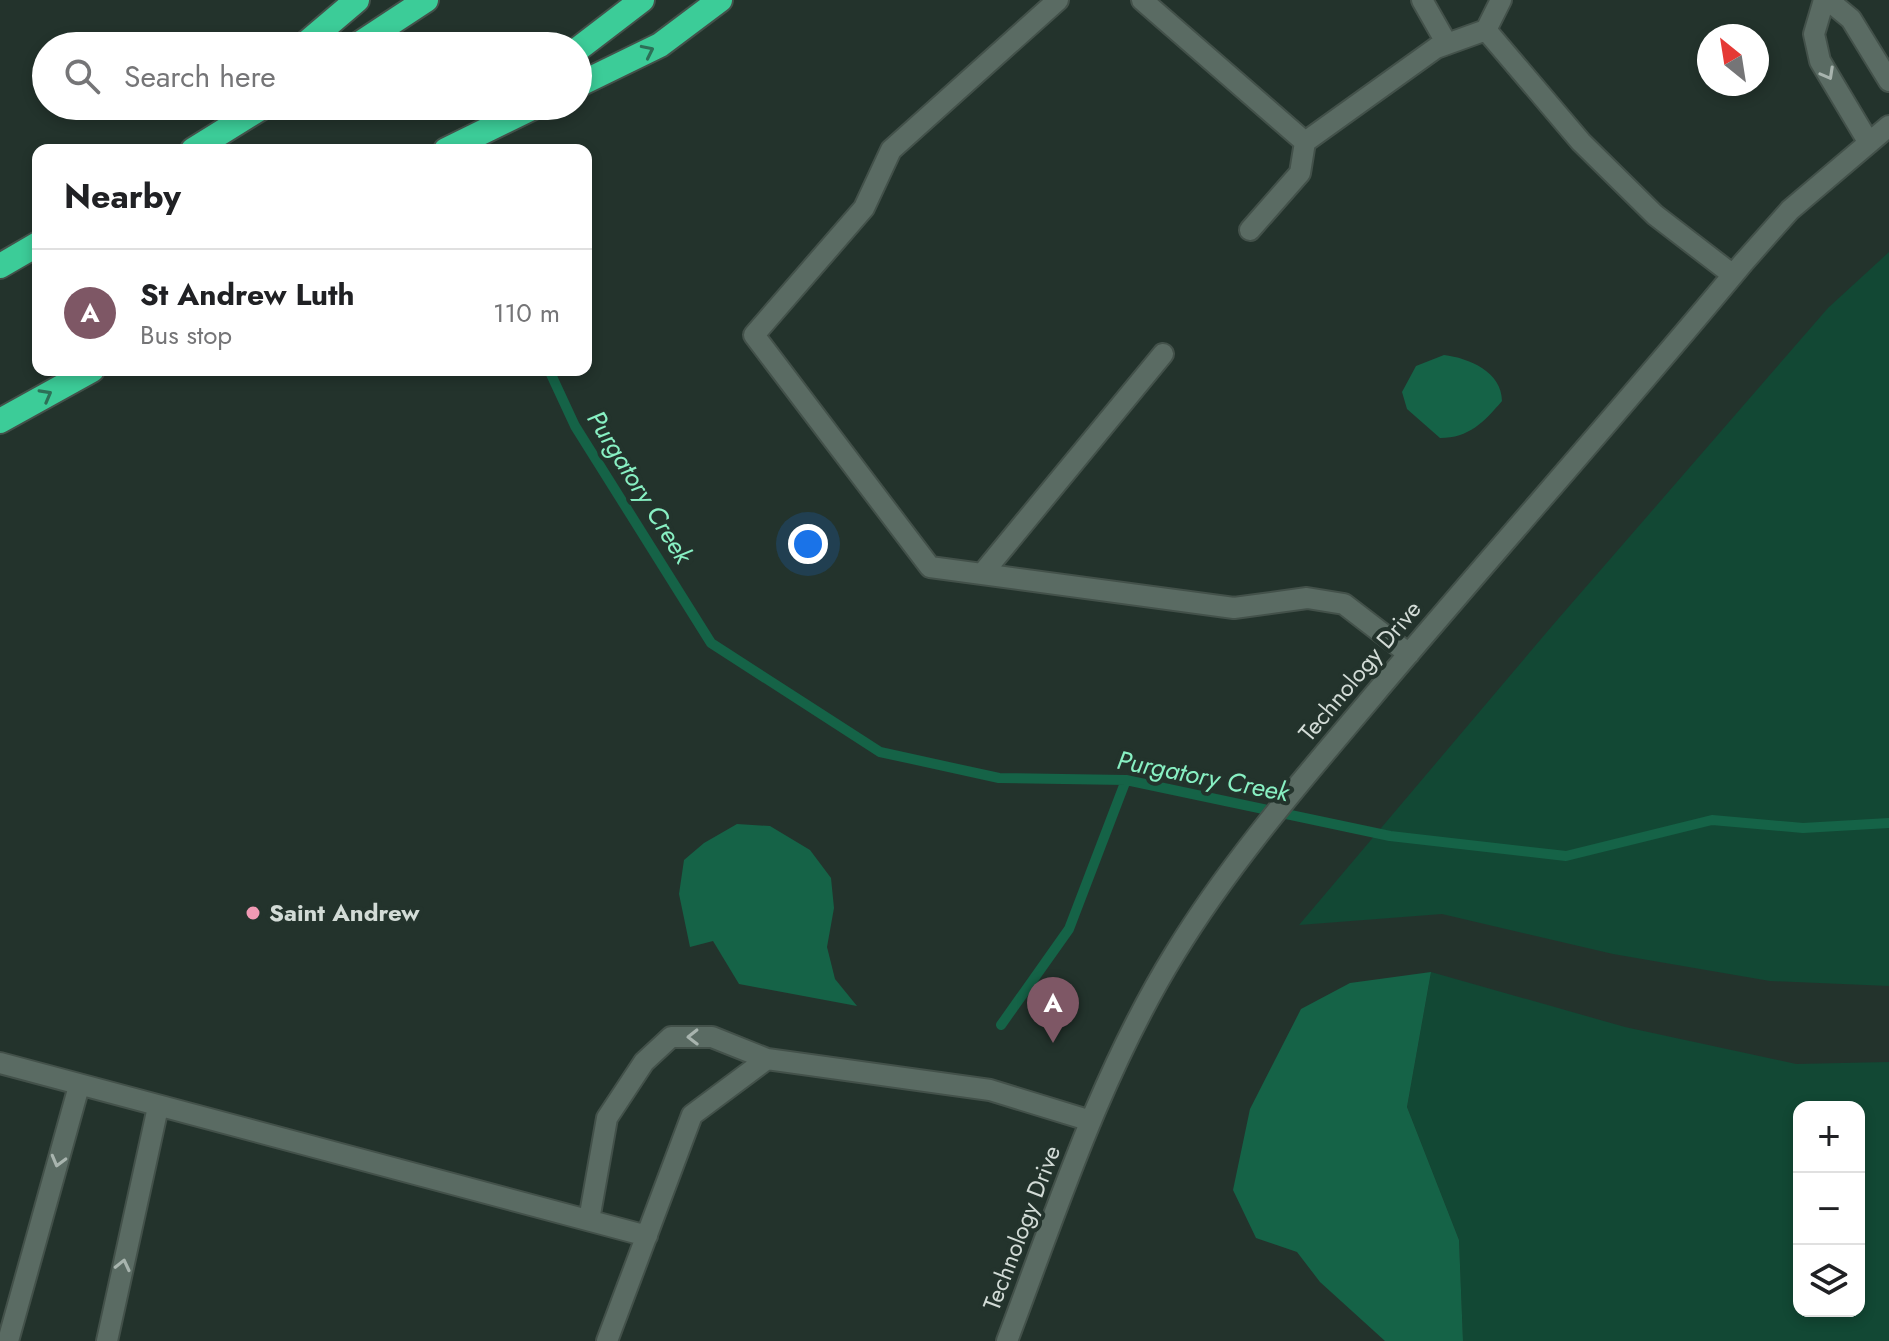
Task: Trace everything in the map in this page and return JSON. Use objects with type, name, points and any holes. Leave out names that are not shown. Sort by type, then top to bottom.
[{"type":"highway","points":[[319,32],[357,0]]},
{"type":"highway","points":[[377,32],[426,0]]},
{"type":"highway","points":[[592,38],[642,0]]},
{"type":"highway","points":[[592,78],[660,45],[720,0]]},
{"type":"highway","points":[[188,144],[216,120]]},
{"type":"highway","points":[[203,144],[241,120]]},
{"type":"highway","points":[[447,144],[481,120]]},
{"type":"highway","points":[[458,144],[507,120]]},
{"type":"highway","points":[[0,266],[32,247]]},
{"type":"highway","points":[[0,421],[81,376]]},
{"type":"street","points":[[1058,0],[891,150],[864,208],[754,335],[930,567],[1234,608],[1307,598],[1344,604],[1409,654]]},
{"type":"street","points":[[1142,0],[1305,142]]},
{"type":"street","points":[[1422,0],[1447,44]]},
{"type":"street","points":[[1250,230],[1300,173],[1305,142],[1436,48],[1486,30],[1501,0]]},
{"type":"street","points":[[1869,143],[1820,61],[1814,34],[1826,0],[1851,19],[1889,81]]},
{"type":"street","points":[[1486,30],[1581,142],[1655,215],[1733,275]]},
{"type":"street","name":"Technology Drive","points":[[1007,1341],[1091,1121],[1137,1021],[1175,951],[1251,846],[1409,654],[1790,210],[1889,126]]},
{"type":"street","points":[[982,574],[1163,354]]},
{"type":"street","points":[[589,1220],[607,1118],[644,1062],[671,1037],[712,1037],[767,1059],[990,1090],[1091,1121]]},
{"type":"street","points":[[607,1341],[692,1115],[767,1059]]},
{"type":"street","points":[[0,1063],[647,1236]]},
{"type":"street","points":[[8,1341],[79,1086]]},
{"type":"street","points":[[107,1341],[158,1107]]},
{"type":"shaded area","points":[[1889,252],[1889,986],[1770,981],[1613,954],[1442,914],[1299,925],[1552,626],[1828,308]]},
{"type":"shaded area","points":[[1444,355],[1464,359],[1490,374],[1501,391],[1502,401],[1468,432],[1440,438],[1407,409],[1402,392],[1416,366]]},
{"type":"shaded area","points":[[737,824],[770,826],[810,850],[831,878],[834,908],[827,947],[835,979],[857,1006],[739,984],[713,941],[690,947],[679,894],[684,860],[704,843]]},
{"type":"shaded area","points":[[1431,972],[1625,1027],[1796,1064],[1889,1062],[1889,1341],[1463,1341],[1459,1240],[1407,1107]]},
{"type":"shaded area","points":[[1431,972],[1407,1107],[1459,1240],[1463,1341],[1385,1341],[1320,1282],[1297,1252],[1256,1238],[1233,1190],[1250,1109],[1301,1009],[1350,983]]},
{"type":"waterway","name":"Purgatory Creek","points":[[552,376],[575,426],[711,643],[880,752],[999,778],[1126,780],[1390,836],[1566,856],[1712,820],[1803,828],[1889,823]]},
{"type":"waterway","points":[[1001,1025],[1069,929],[1126,780]]},
{"type":"place","name":"Saint Andrew","points":[[253,913]]},
{"type":"place","name":"St Andrew Luth","points":[[1053,1043]]}]
